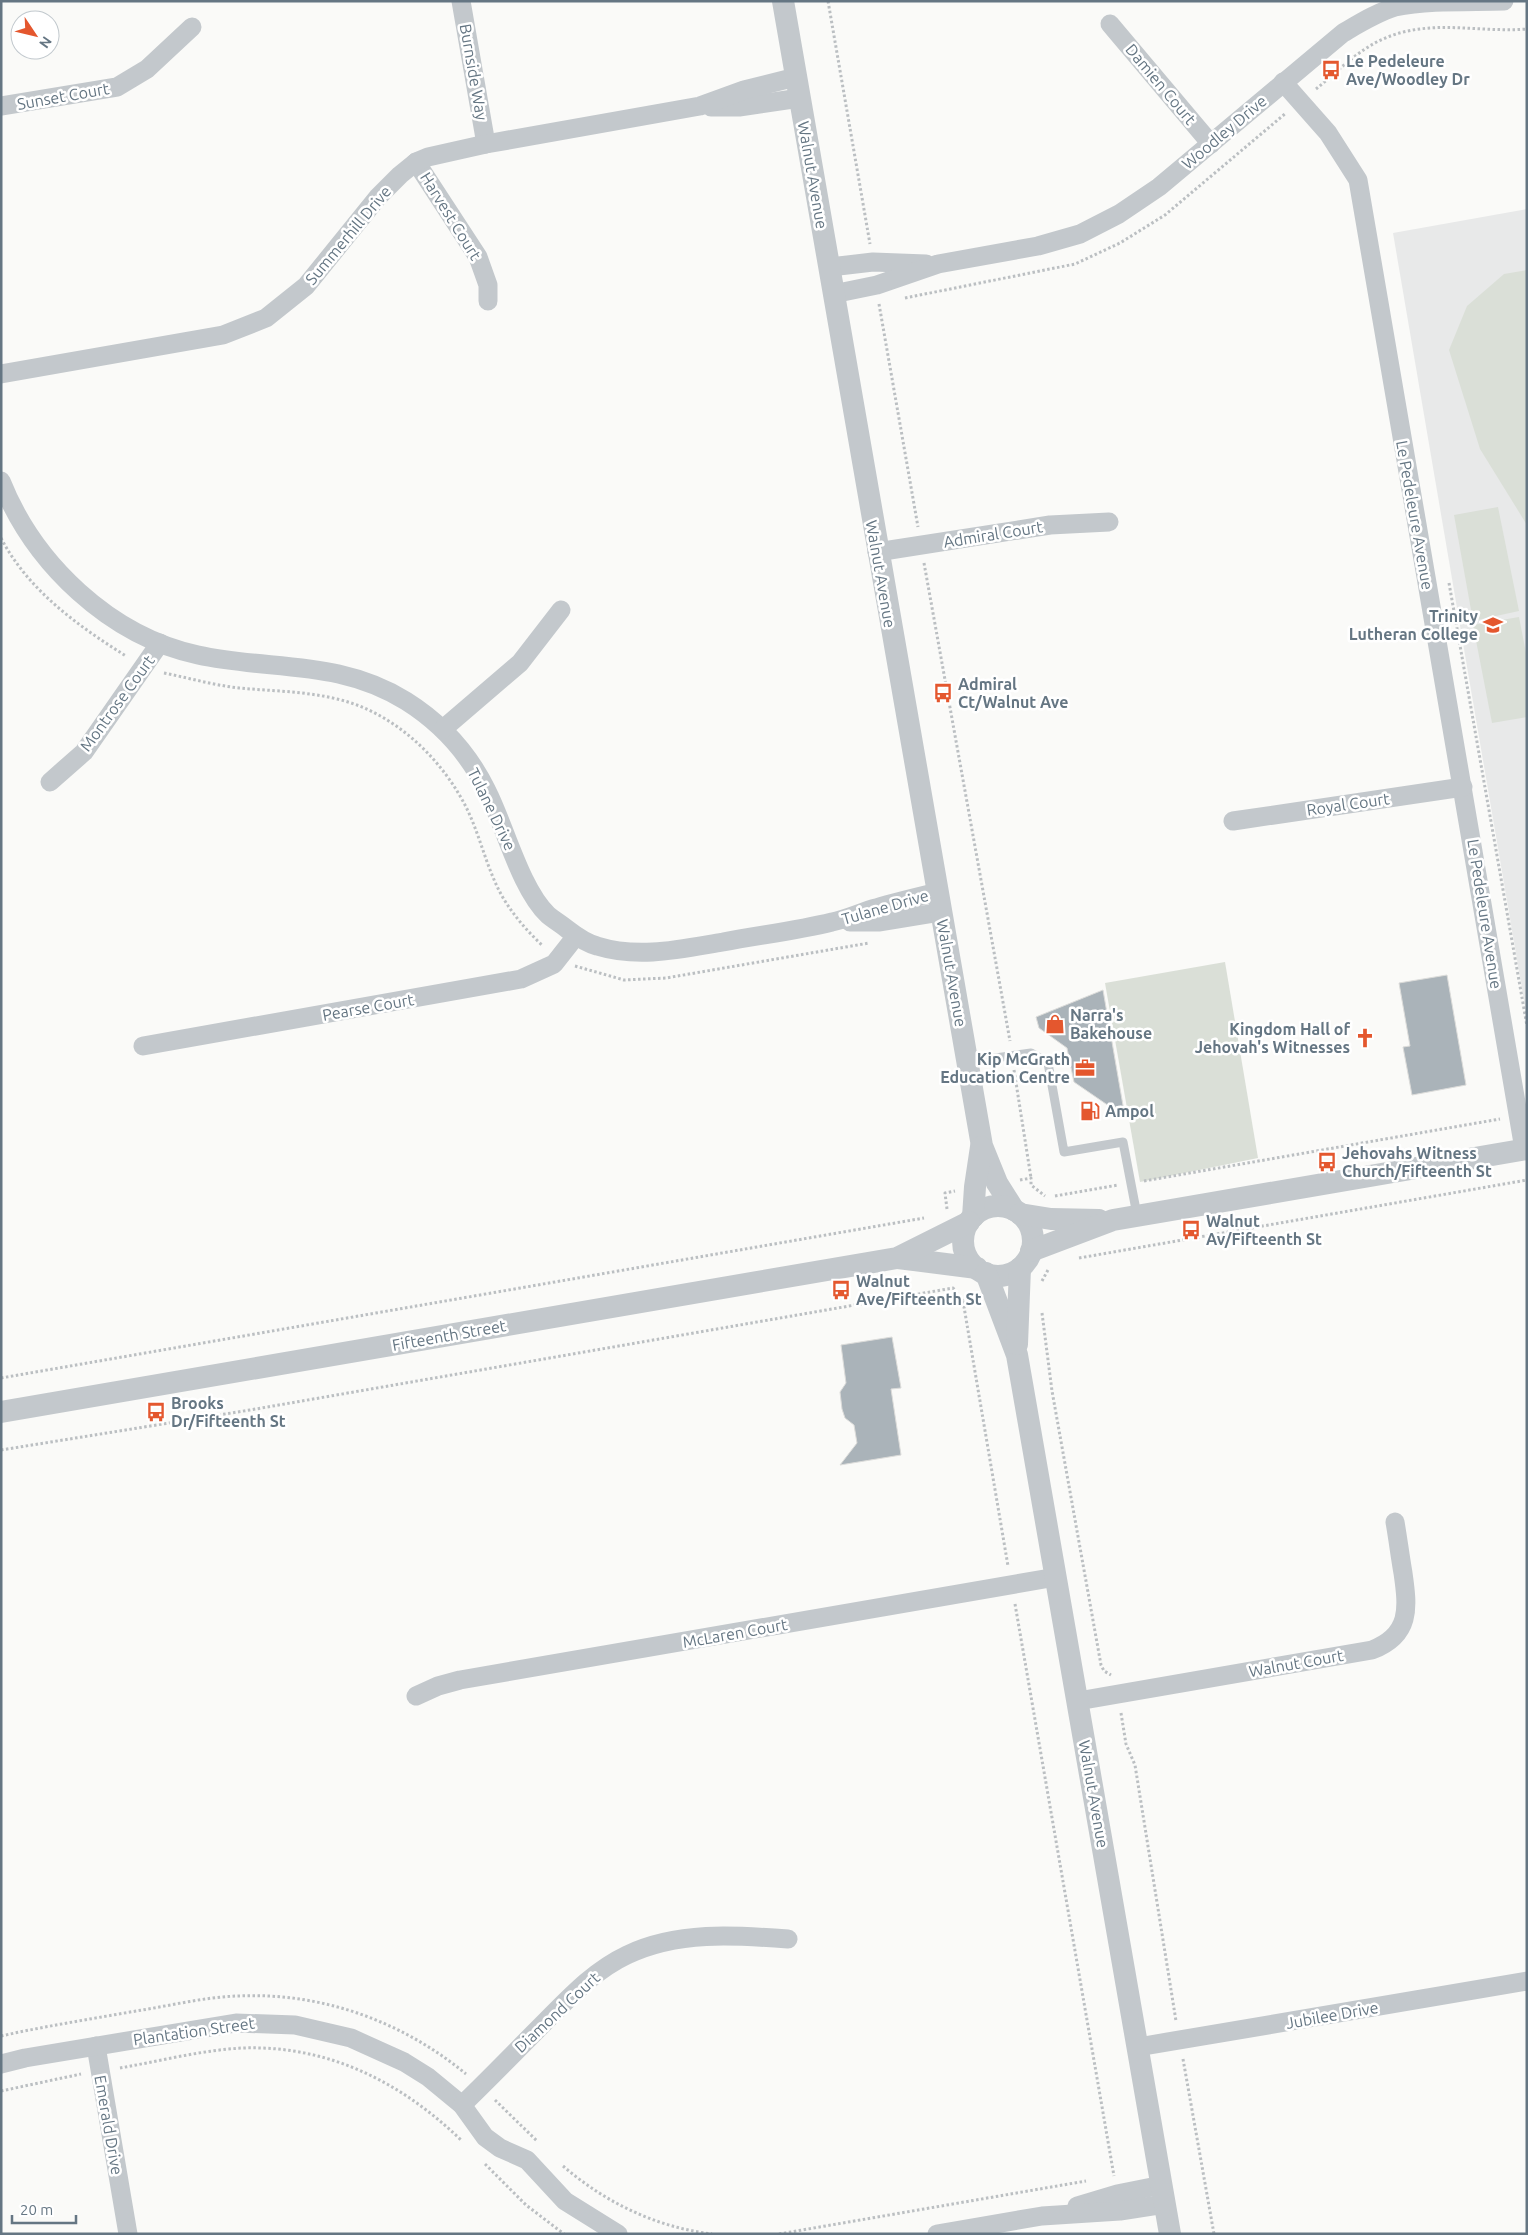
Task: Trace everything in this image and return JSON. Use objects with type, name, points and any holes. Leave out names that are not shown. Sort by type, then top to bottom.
[{"type":"street","name":"Burnside Way","points":[[461,1],[486,144]]},
{"type":"street","name":"Walnut Avenue","points":[[783,1],[830,267],[877,552],[982,1146],[997,1183],[1017,1212]]},
{"type":"street","name":"Woodley Drive","points":[[834,294],[877,285],[938,264],[1038,246],[1080,234],[1119,214],[1159,187],[1343,33],[1369,18],[1396,7],[1418,2],[1504,1]]},
{"type":"street","name":"Damien Court","points":[[1110,24],[1211,144]]},
{"type":"street","name":"Sunset Court","points":[[1,106],[118,86],[147,69],[192,27]]},
{"type":"street","name":"Le Pedeleure Avenue","points":[[1283,82],[1328,133],[1358,180],[1525,1149]]},
{"type":"street","name":"Summerhill Drive","points":[[1,374],[223,335],[266,318],[306,286],[378,197],[416,162],[452,150],[700,106],[739,107],[798,88]]},
{"type":"street","name":"Harvest Court","points":[[416,162],[478,257],[488,286],[488,301]]},
{"type":"street","name":"Woodley Drive","points":[[830,267],[873,262],[938,264]]},
{"type":"street","name":"Tulane Drive","points":[[1,481],[27,531],[48,561],[76,590],[108,615],[160,643],[198,655],[306,667],[347,675],[383,688],[443,729],[466,756],[486,789],[537,902],[548,914],[576,936],[593,945],[620,953],[649,953],[833,922],[880,922],[940,902]]},
{"type":"street","name":"Admiral Court","points":[[877,552],[1050,525],[1109,522]]},
{"type":"street","points":[[443,729],[520,663],[561,610]]},
{"type":"street","name":"Montrose Court","points":[[50,782],[84,752],[160,643]]},
{"type":"street","name":"Royal Court","points":[[1233,821],[1463,787]]},
{"type":"street","name":"Pearse Court","points":[[143,1046],[521,979],[554,964],[576,936]]},
{"type":"street","name":"Walnut Avenue","points":[[971,1219],[982,1146]]},
{"type":"street","points":[[1113,1220],[1026,1260],[1004,1275],[981,1271],[965,1252],[964,1242],[971,1219],[982,1210],[992,1207],[1004,1207],[1017,1212],[1051,1218],[1113,1220],[1525,1149]]},
{"type":"street","points":[[1017,1212],[1032,1231],[1026,1260]]},
{"type":"street","name":"Fifteenth Street","points":[[1,1412],[897,1258],[971,1219]]},
{"type":"street","name":"Fifteenth Street","points":[[897,1258],[981,1271]]},
{"type":"street","name":"Walnut Avenue","points":[[1017,1355],[1020,1293],[1026,1260]]},
{"type":"street","name":"Walnut Avenue","points":[[981,1271],[995,1296],[1017,1355],[1170,2234]]},
{"type":"street","name":"Walnut Court","points":[[1078,1701],[1372,1650],[1383,1646],[1401,1628],[1408,1605],[1395,1522]]},
{"type":"street","name":"McLaren Court","points":[[416,1696],[438,1686],[460,1680],[1056,1577]]},
{"type":"street","name":"Diamond Court","points":[[462,2105],[581,1986],[604,1968],[627,1955],[670,1942],[705,1936],[735,1935],[788,1939]]},
{"type":"street","name":"Jubilee Drive","points":[[1138,2047],[1179,2042],[1527,1981]]},
{"type":"street","name":"Plantation Street","points":[[1,2064],[25,2058],[236,2023],[295,2025],[351,2038],[378,2049],[428,2077],[462,2105],[485,2137],[500,2148],[527,2160],[565,2201],[613,2233]]},
{"type":"street","name":"Emerald Drive","points":[[96,2046],[128,2234]]},
{"type":"street","points":[[1042,2216],[1116,2185],[1163,2194]]},
{"type":"street","points":[[937,2234],[1042,2216],[1120,2211],[1163,2194]]},
{"type":"lane","points":[[967,1062],[1031,1053],[1048,1063],[1064,1152],[1123,1142],[1137,1216]]},
{"type":"path","points":[[828,1],[873,262]]},
{"type":"path","points":[[1317,88],[1364,50],[1383,39],[1408,31],[1433,27],[1527,29]]},
{"type":"path","points":[[877,285],[921,546],[1012,1056],[1032,1185],[1047,1197],[1518,1116]]},
{"type":"path","points":[[1,538],[9,554],[42,593],[82,627],[130,658],[164,672],[203,682],[338,699],[362,707],[405,733],[434,759],[456,789],[468,812],[502,895],[517,919],[544,947],[582,970],[610,978],[631,980],[666,978],[872,943]]},
{"type":"path","points":[[997,1183],[1031,1178]]},
{"type":"path","points":[[1074,1259],[1527,1180]]},
{"type":"path","points":[[948,1214],[945,1193],[975,1187]]},
{"type":"path","points":[[1,1378],[925,1218]]},
{"type":"path","points":[[1020,1293],[1038,1288],[1050,1266],[1055,1262]]},
{"type":"path","points":[[1,1450],[250,1410],[953,1288],[963,1301],[1116,2185]]},
{"type":"path","points":[[963,1301],[995,1296]]},
{"type":"path","points":[[1041,1305],[1052,1391],[1101,1665],[1104,1671],[1114,1676],[1126,1744],[1134,1765],[1179,2042],[1214,2234]]},
{"type":"path","points":[[1,2091],[99,2072],[244,2048],[303,2052],[355,2067],[377,2077],[424,2106],[466,2145]]},
{"type":"path","points":[[464,2072],[481,2086],[541,2146]]},
{"type":"path","points":[[479,2158],[526,2204],[564,2234]]},
{"type":"path","points":[[560,2164],[592,2189],[637,2214],[690,2231],[712,2234]]},
{"type":"path","points":[[1104,2177],[1116,2185]]},
{"type":"path","points":[[778,2234],[1095,2179]]},
{"type":"shaded area","name":"Trinity Lutheran College","points":[[1527,209],[1527,1018],[1393,233]]},
{"type":"shaded area","points":[[1527,270],[1527,525],[1480,449],[1449,350],[1467,306],[1504,274]]},
{"type":"shaded area","points":[[1498,507],[1519,611],[1473,621],[1454,515]]},
{"type":"shaded area","points":[[1519,617],[1527,658],[1527,717],[1492,723],[1473,625]]},
{"type":"shaded area","points":[[1225,962],[1258,1158],[1140,1182],[1105,983]]},
{"type":"building","points":[[1447,975],[1466,1085],[1412,1095],[1403,1047],[1410,1046],[1399,983]]},
{"type":"building","points":[[1103,990],[1125,1117],[1074,1082],[1067,1048],[1039,1028],[1036,1017]]},
{"type":"building","points":[[892,1337],[901,1388],[891,1389],[901,1455],[840,1465],[857,1443],[854,1425],[845,1418],[842,1409],[840,1392],[846,1383],[841,1345]]},
{"type":"place","name":"Le Pedeleure Ave/Woodley Dr","points":[[1331,70]]},
{"type":"place","name":"Trinity Lutheran College","points":[[1493,625]]},
{"type":"place","name":"Admiral Ct/Walnut Ave","points":[[943,693]]},
{"type":"place","name":"Narra's Bakehouse","points":[[1055,1024]]},
{"type":"place","name":"Kingdom Hall of Jehovah's Witnesses","points":[[1365,1038]]},
{"type":"place","name":"Kip McGrath Education Centre","points":[[1085,1068]]},
{"type":"place","name":"Ampol","points":[[1090,1111]]},
{"type":"place","name":"Jehovahs Witness Church/Fifteenth St","points":[[1327,1162]]},
{"type":"place","name":"Walnut Av/Fifteenth St","points":[[1191,1230]]},
{"type":"place","name":"Walnut Ave/Fifteenth St","points":[[841,1290]]},
{"type":"place","name":"Brooks Dr/Fifteenth St","points":[[156,1412]]}]
